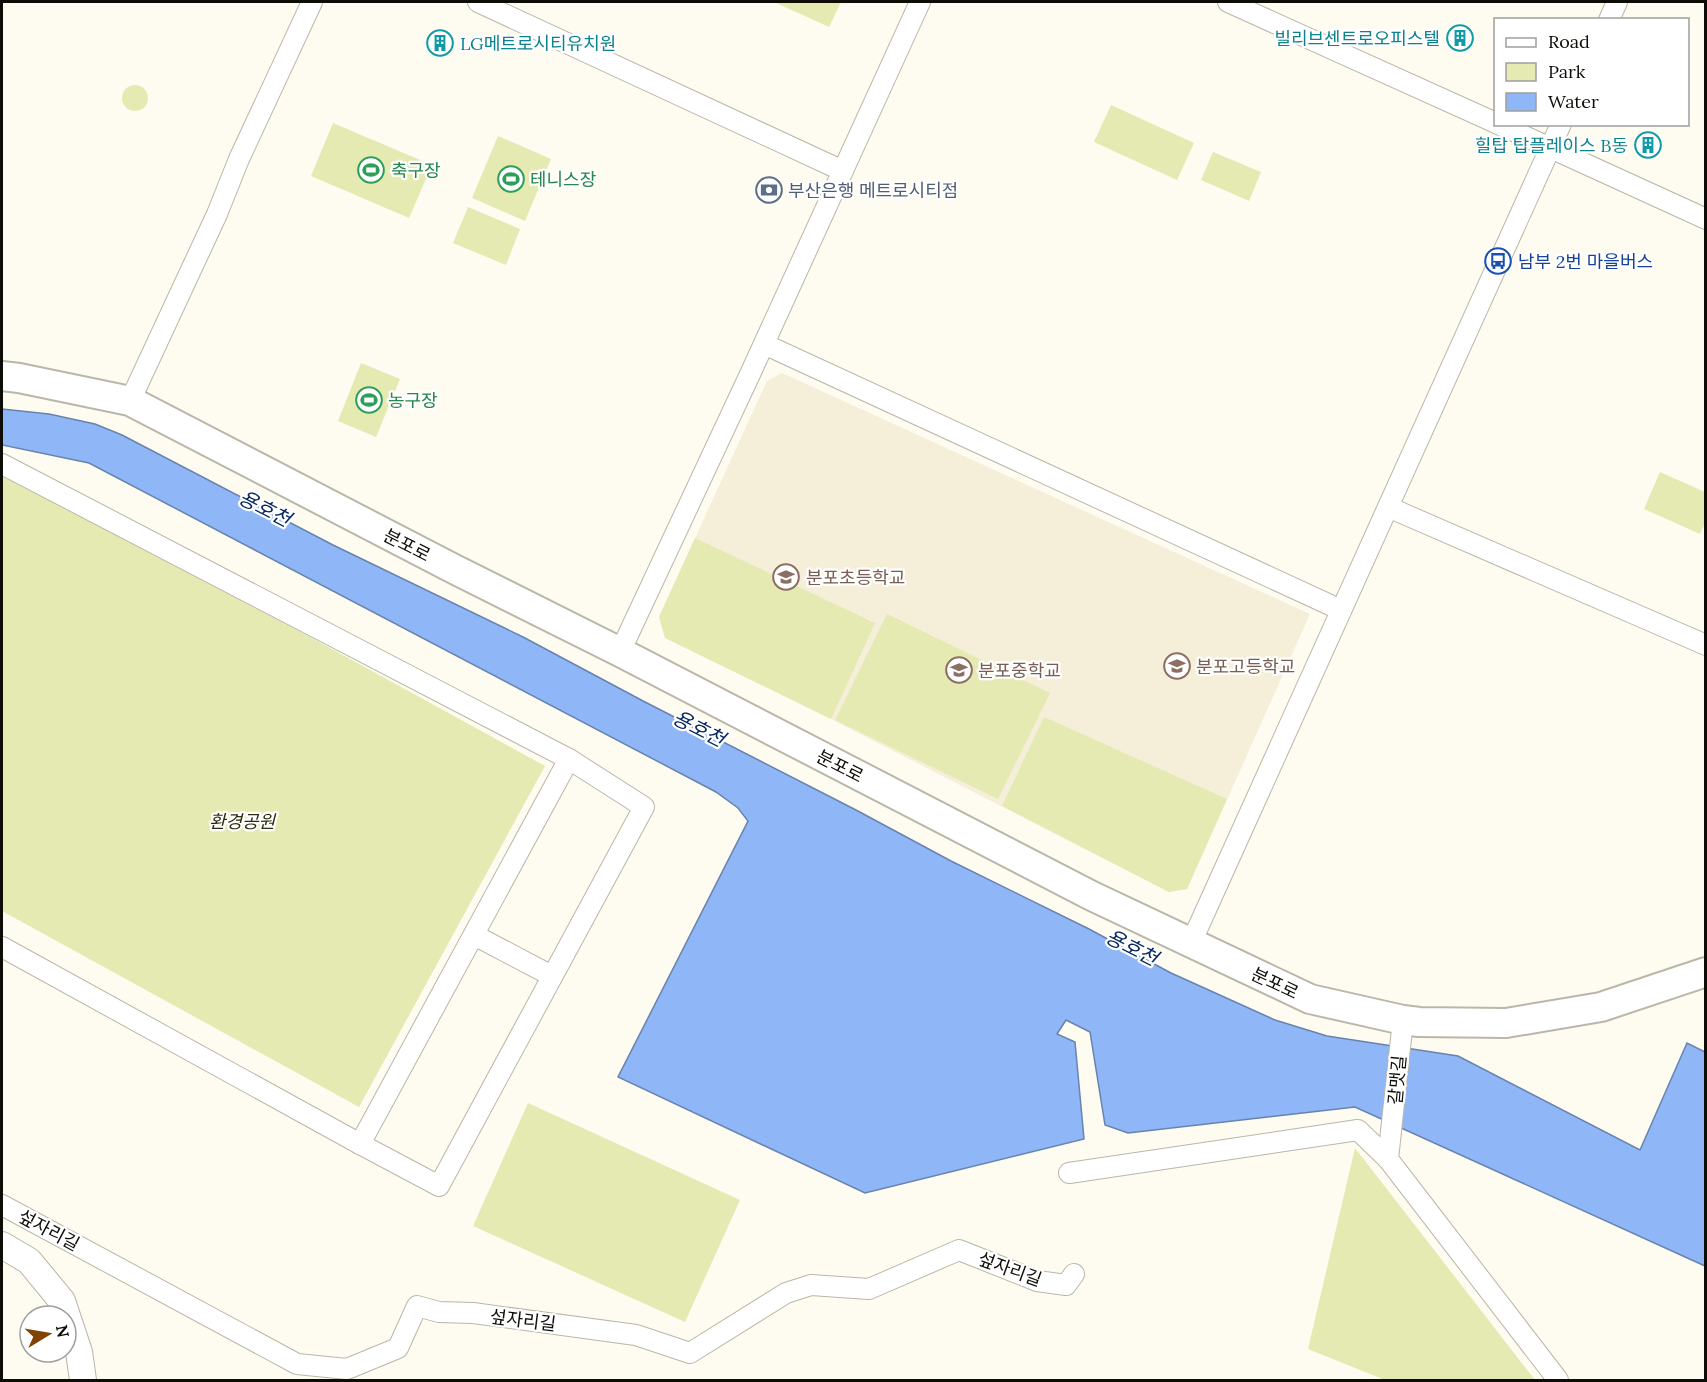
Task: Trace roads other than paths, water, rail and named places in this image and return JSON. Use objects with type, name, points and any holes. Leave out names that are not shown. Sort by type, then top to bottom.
[{"type":"main road","name":"분포로","points":[[2,376],[130,401],[1092,896],[1310,999],[1402,1031],[1419,1022],[1506,1023],[1601,1007],[1706,972]]},
{"type":"street","points":[[130,401],[312,2]]},
{"type":"street","points":[[478,2],[843,171]]},
{"type":"street","points":[[620,652],[920,2]]},
{"type":"street","points":[[1228,2],[1251,6],[1494,123]]},
{"type":"street","points":[[1610,18],[1617,2]]},
{"type":"street","points":[[1501,126],[1706,219]]},
{"type":"street","points":[[1191,944],[1560,126]]},
{"type":"street","points":[[764,344],[1341,610]]},
{"type":"street","points":[[2,464],[569,759],[644,807],[439,1186],[2,947]]},
{"type":"street","points":[[1388,507],[1706,645]]},
{"type":"street","points":[[360,1144],[569,759]]},
{"type":"street","points":[[474,935],[552,976]]},
{"type":"street","name":"갈맷길","points":[[1390,1149],[1402,1031]]},
{"type":"street","points":[[1069,1173],[1358,1130],[1390,1149],[1558,1380]]},
{"type":"street","name":"섶자리길","points":[[2,1205],[297,1364],[347,1369],[398,1348],[417,1306],[440,1312],[473,1313],[636,1335],[690,1353],[786,1293],[812,1285],[869,1289],[959,1250],[1037,1281],[1066,1285],[1074,1274]]},
{"type":"street","points":[[2,1245],[29,1262],[62,1301],[79,1352],[83,1380]]},
{"type":"water","points":[[2,409],[49,414],[95,424],[122,435],[333,545],[523,637],[951,861],[1089,929],[1171,973],[1275,1020],[1327,1036],[1458,1056],[1640,1150],[1687,1043],[1705,1052],[1705,1266],[1355,1107],[1128,1133],[1105,1125],[1090,1032],[1066,1020],[1057,1034],[1075,1042],[1084,1139],[865,1193],[618,1077],[748,821],[738,808],[716,792],[89,463],[2,445]]},
{"type":"place","name":"빌리브센트로오피스텔","points":[[1460,38]]},
{"type":"place","name":"LG메트로시티유치원","points":[[440,43]]},
{"type":"place","name":"힐탑 탑플레이스 B동","points":[[1648,145]]},
{"type":"place","name":"축구장","points":[[371,170]]},
{"type":"place","name":"테니스장","points":[[511,179]]},
{"type":"place","name":"부산은행 메트로시티점","points":[[769,190]]},
{"type":"place","name":"남부 2번 마을버스","points":[[1498,261]]},
{"type":"place","name":"농구장","points":[[369,400]]},
{"type":"place","name":"분포초등학교","points":[[786,577]]},
{"type":"place","name":"분포고등학교","points":[[1177,666]]},
{"type":"place","name":"분포중학교","points":[[959,670]]},
{"type":"water label","name":"용호천","points":[[265,508]]},
{"type":"water label","name":"용호천","points":[[699,728]]},
{"type":"water label","name":"용호천","points":[[1132,947]]},
{"type":"park label","name":"환경공원","points":[[242,821]]}]
